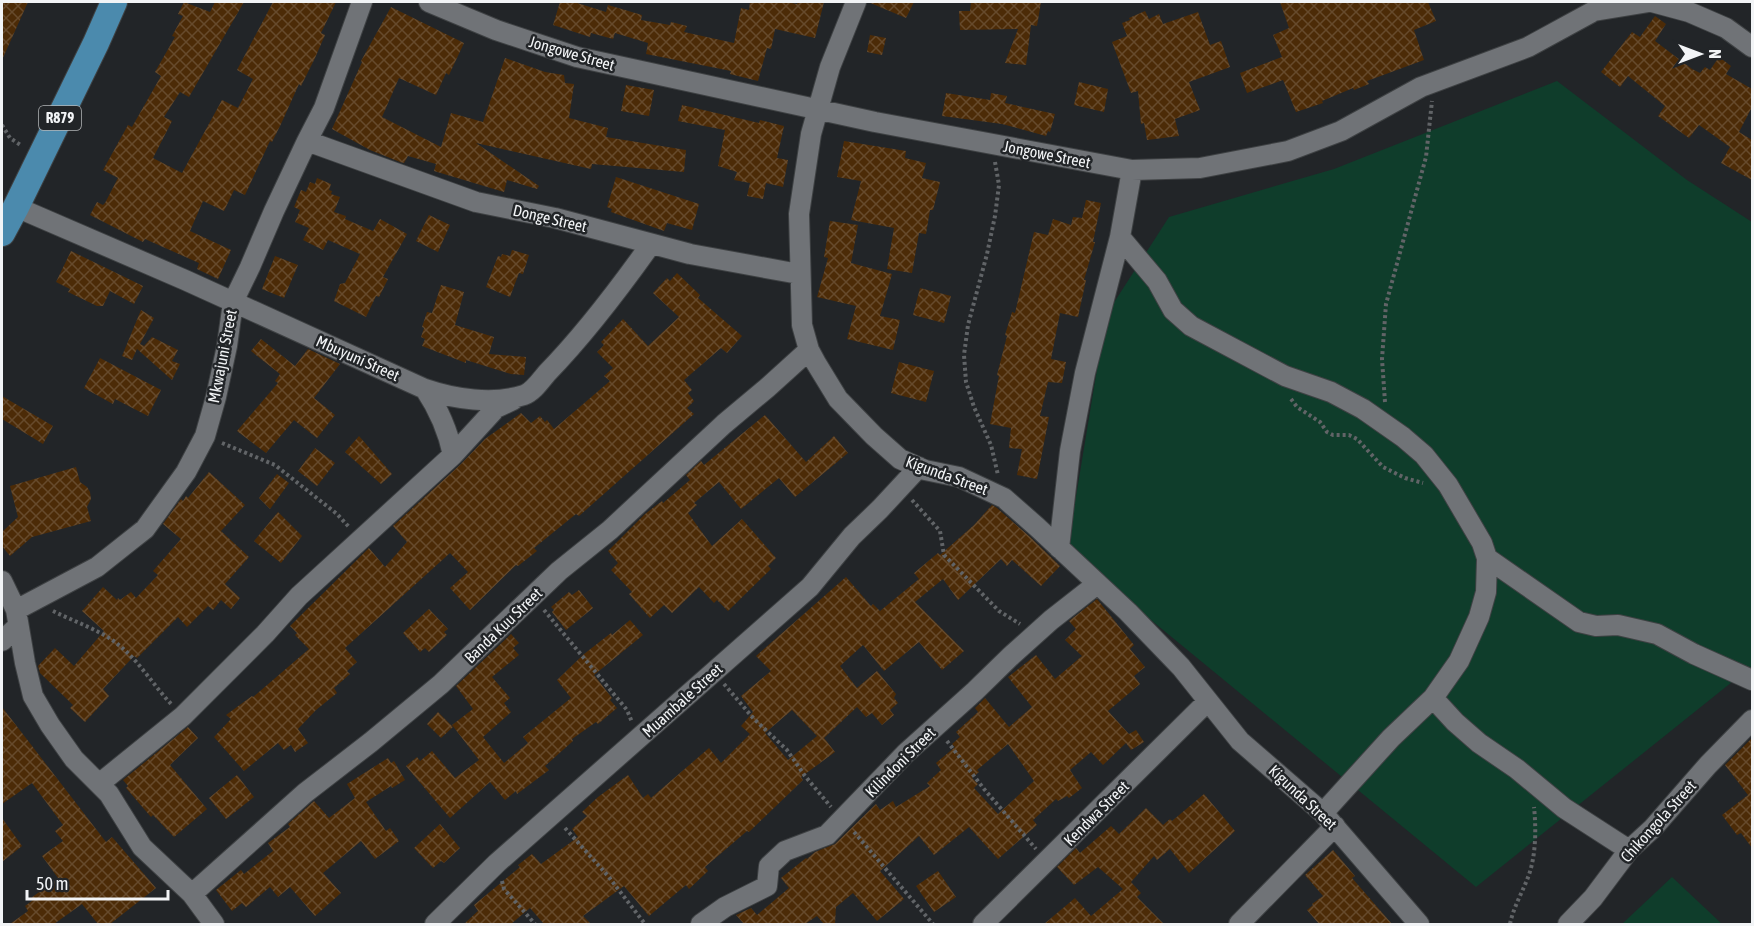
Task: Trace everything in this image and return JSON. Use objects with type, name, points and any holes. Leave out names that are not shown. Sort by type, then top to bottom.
[{"type":"main road","name":"R879","points":[[2,233],[40,159],[114,2]]},
{"type":"street","name":"Mkwajuni Street","points":[[2,641],[22,613],[97,567],[145,529],[186,472],[205,436],[224,365],[232,302],[250,267],[273,211],[324,108],[362,2]]},
{"type":"street","name":"Jongowe Street","points":[[429,2],[496,30],[578,57],[818,110],[1132,170],[1200,168],[1288,151],[1341,131],[1421,87],[1528,47],[1594,10],[1651,2],[1689,12],[1726,28],[1752,47]]},
{"type":"street","name":"Kigunda Street","points":[[856,2],[830,67],[811,134],[799,214],[802,325],[809,350],[838,399],[900,459],[919,467],[959,477],[1004,498],[1128,612],[1181,666],[1240,741],[1329,820],[1419,924]]},
{"type":"street","name":"Donge Street","points":[[307,141],[476,202],[555,218],[737,264],[799,274]]},
{"type":"street","points":[[1059,548],[1070,451],[1083,384],[1120,237],[1132,170]]},
{"type":"street","name":"Mbuyuni Street","points":[[16,207],[424,389],[447,397],[465,399],[527,395]]},
{"type":"street","points":[[1120,237],[1157,281],[1173,310],[1191,326],[1285,376],[1331,392],[1363,409],[1387,424],[1424,455],[1448,485],[1473,526],[1487,558],[1486,592],[1479,617],[1459,661],[1433,698],[1391,738],[1329,820],[1239,924]]},
{"type":"street","points":[[99,784],[183,716],[265,634],[299,596],[453,455],[496,408],[527,395],[577,342],[651,244]]},
{"type":"street","name":"Banda Kuu Street","points":[[192,894],[305,793],[441,684],[559,571],[610,530],[724,424],[809,350]]},
{"type":"street","points":[[424,389],[437,407],[453,455]]},
{"type":"street","name":"Muambale Street","points":[[435,924],[497,863],[810,587],[852,536],[919,467]]},
{"type":"street","points":[[1487,558],[1580,622],[1596,626],[1618,625],[1657,634],[1694,654],[1752,680]]},
{"type":"street","points":[[2,580],[22,613],[33,696],[50,725],[74,759],[109,794],[142,847],[192,894],[214,924]]},
{"type":"street","name":"Kilindoni Street","points":[[701,924],[725,907],[767,886],[769,866],[785,851],[827,835],[906,753],[1036,634],[1097,584]]},
{"type":"street","points":[[1433,698],[1479,743],[1564,808],[1629,850]]},
{"type":"street","name":"Kendwa Street","points":[[982,924],[1208,701]]},
{"type":"street","name":"Chikongola Street","points":[[1568,924],[1593,898],[1629,850],[1653,828],[1708,765],[1752,720]]},
{"type":"path","points":[[1387,424],[1382,359],[1386,304],[1426,157],[1434,82]]},
{"type":"path","points":[[2,125],[10,138],[40,159]]},
{"type":"path","points":[[993,144],[999,185],[995,216],[968,325],[964,355],[966,382],[991,445],[1004,498]]},
{"type":"path","points":[[1285,376],[1290,397],[1297,407],[1320,422],[1327,432],[1333,435],[1349,435],[1357,439],[1366,446],[1377,462],[1405,478],[1436,486],[1448,485]]},
{"type":"path","points":[[205,436],[275,465],[337,514],[361,540]]},
{"type":"path","points":[[900,489],[940,531],[944,555],[999,611],[1036,634]]},
{"type":"path","points":[[532,596],[627,710],[640,738]]},
{"type":"path","points":[[22,613],[106,636],[118,644],[137,663],[183,716]]},
{"type":"path","points":[[714,672],[742,707],[787,750],[815,789],[933,924]]},
{"type":"path","points":[[936,726],[984,789],[1047,862]]},
{"type":"path","points":[[1510,924],[1531,867],[1535,814],[1530,780]]},
{"type":"path","points":[[553,814],[608,876],[645,924]]},
{"type":"path","points":[[497,863],[504,889],[535,924]]},
{"type":"green space","points":[[1557,81],[1687,180],[1752,222],[1752,666],[1476,887],[1067,551],[1106,315],[1169,217],[1334,169]]},
{"type":"green space","points":[[1672,877],[1722,924],[1622,924]]},
{"type":"building","points":[[2,2],[28,2],[2,60]]},
{"type":"building","points":[[184,2],[210,12],[215,2],[244,2],[189,97],[180,92],[164,117],[172,121],[153,158],[182,173],[222,100],[238,108],[253,79],[237,70],[273,2],[336,2],[321,33],[325,35],[315,58],[301,86],[299,84],[245,195],[234,190],[224,211],[203,201],[190,231],[231,250],[218,279],[197,269],[199,263],[145,239],[143,242],[90,215],[97,202],[103,205],[105,203],[118,178],[103,170],[128,125],[132,127],[161,76],[155,72],[175,37],[172,36],[183,16],[178,14]]},
{"type":"building","points":[[560,2],[574,2],[606,12],[608,5],[642,15],[641,20],[670,25],[671,22],[687,26],[684,32],[734,43],[741,8],[749,10],[750,2],[797,4],[798,2],[824,2],[815,38],[775,29],[771,49],[767,48],[758,81],[730,74],[731,71],[646,54],[648,43],[615,33],[613,39],[591,33],[590,37],[553,25]]},
{"type":"building","points":[[868,2],[914,2],[906,18]]},
{"type":"building","points":[[971,2],[1041,2],[1037,26],[1031,25],[1026,65],[1005,63],[1018,29],[960,30],[959,11],[970,11]]},
{"type":"building","points":[[1280,2],[1428,2],[1436,21],[1414,30],[1424,60],[1367,81],[1369,84],[1354,90],[1353,88],[1322,101],[1323,103],[1296,112],[1283,80],[1247,93],[1240,73],[1282,57],[1273,35],[1289,28]]},
{"type":"building","points":[[391,7],[464,43],[449,75],[446,73],[436,95],[399,78],[382,117],[441,147],[451,113],[483,122],[505,58],[545,72],[564,75],[565,83],[574,84],[569,118],[608,128],[606,137],[686,150],[684,172],[592,164],[591,169],[476,143],[539,186],[537,189],[507,180],[504,192],[434,171],[436,164],[408,156],[404,163],[400,162],[370,150],[332,129],[361,61]]},
{"type":"building","points":[[1145,11],[1149,19],[1159,14],[1163,24],[1198,12],[1210,45],[1221,41],[1230,67],[1189,82],[1200,110],[1175,119],[1179,136],[1147,140],[1144,123],[1141,124],[1138,91],[1131,93],[1112,42],[1127,36],[1122,23]]},
{"type":"building","points":[[1655,16],[1666,24],[1655,41],[1692,69],[1700,73],[1705,67],[1710,70],[1719,57],[1731,66],[1726,74],[1752,89],[1752,107],[1739,132],[1752,140],[1752,180],[1721,163],[1730,147],[1699,125],[1689,138],[1658,116],[1665,106],[1628,76],[1620,87],[1601,72],[1632,32],[1640,37]]},
{"type":"building","points":[[870,35],[886,38],[882,55],[867,52]]},
{"type":"building","points":[[1079,82],[1108,89],[1104,112],[1074,105]]},
{"type":"building","points":[[626,85],[654,90],[649,116],[621,111]]},
{"type":"building","points":[[946,93],[990,100],[991,93],[1007,96],[1005,103],[1055,114],[1050,132],[1048,131],[1046,136],[1002,124],[942,116]]},
{"type":"building","points":[[682,105],[759,123],[760,120],[784,126],[777,158],[788,160],[783,187],[766,183],[763,199],[747,196],[750,183],[734,180],[737,172],[718,166],[725,130],[678,121]]},
{"type":"building","points":[[844,141],[906,151],[905,158],[926,163],[922,178],[940,182],[933,210],[930,210],[926,234],[919,233],[912,273],[887,269],[894,228],[851,220],[861,181],[837,177]]},
{"type":"building","points":[[616,177],[699,204],[692,230],[667,223],[664,231],[611,212],[612,209],[607,207]]},
{"type":"building","points":[[317,178],[331,184],[329,190],[332,191],[331,194],[340,197],[334,212],[346,216],[345,219],[373,231],[380,219],[407,234],[383,277],[388,279],[379,297],[376,296],[366,317],[334,301],[340,284],[345,283],[360,254],[328,240],[323,250],[303,240],[309,228],[295,222],[300,210],[294,207],[301,190],[306,192],[310,182],[315,184]]},
{"type":"building","points":[[1086,200],[1101,203],[1093,242],[1095,242],[1084,280],[1086,280],[1078,317],[1060,313],[1051,359],[1066,362],[1062,383],[1048,382],[1040,416],[1049,417],[1037,479],[1017,475],[1022,449],[1009,448],[1011,428],[990,424],[999,376],[997,375],[1007,336],[1005,335],[1012,312],[1015,313],[1034,232],[1048,235],[1053,219],[1071,225],[1073,217],[1082,218]]},
{"type":"building","points":[[429,215],[450,225],[438,252],[416,241]]},
{"type":"building","points":[[830,221],[858,225],[851,263],[892,274],[880,316],[900,320],[893,350],[847,339],[856,306],[817,297],[828,258],[824,257]]},
{"type":"building","points":[[512,250],[529,255],[523,274],[519,273],[510,297],[486,287],[498,256],[501,257],[502,254],[510,256]]},
{"type":"building","points":[[71,251],[143,286],[134,304],[110,291],[103,306],[97,306],[68,292],[70,289],[56,282]]},
{"type":"building","points":[[275,256],[298,265],[284,298],[262,289]]},
{"type":"building","points":[[677,273],[700,295],[698,298],[742,336],[727,353],[721,348],[684,380],[692,390],[688,393],[694,401],[687,408],[694,414],[579,516],[576,514],[534,548],[537,551],[518,566],[516,565],[470,610],[450,588],[468,572],[450,553],[345,648],[357,662],[347,671],[350,674],[334,688],[337,693],[298,729],[308,743],[295,752],[291,745],[284,750],[278,743],[244,771],[214,737],[231,719],[226,715],[253,697],[309,649],[295,635],[297,633],[290,626],[369,548],[385,567],[407,542],[393,526],[485,439],[521,413],[531,423],[540,416],[545,422],[547,420],[554,429],[610,381],[604,376],[613,368],[597,352],[604,345],[601,342],[623,319],[648,346],[679,317],[653,293],[667,278],[670,281]]},
{"type":"building","points":[[441,285],[464,292],[455,325],[494,337],[489,354],[526,357],[524,375],[511,374],[466,360],[466,363],[422,346],[425,339],[421,337],[424,328],[422,327],[427,312],[432,313]]},
{"type":"building","points":[[920,288],[951,296],[944,323],[913,315]]},
{"type":"building","points":[[141,310],[154,318],[140,344],[144,346],[152,337],[178,350],[172,361],[180,364],[172,380],[137,349],[132,360],[122,356]]},
{"type":"building","points":[[261,339],[295,366],[308,349],[340,364],[314,398],[335,415],[317,438],[294,420],[266,453],[237,431],[278,383],[275,381],[280,374],[251,351]]},
{"type":"building","points":[[100,358],[161,390],[148,416],[115,399],[113,404],[84,388]]},
{"type":"building","points":[[899,362],[934,371],[926,402],[891,393]]},
{"type":"building","points":[[2,396],[53,426],[43,444],[2,419]]},
{"type":"building","points":[[765,415],[806,462],[834,436],[848,453],[795,497],[779,478],[741,509],[719,482],[694,503],[697,505],[688,513],[712,546],[742,519],[776,558],[768,566],[771,569],[728,611],[717,600],[714,603],[699,587],[672,613],[664,605],[650,618],[629,594],[632,592],[611,570],[618,563],[608,551],[645,514],[662,501],[663,503],[690,480],[686,475],[701,461],[704,465]]},
{"type":"building","points":[[359,436],[392,474],[381,484],[345,452]]},
{"type":"building","points":[[315,448],[335,463],[317,486],[298,471]]},
{"type":"building","points":[[76,467],[80,482],[90,492],[91,499],[87,507],[91,521],[32,537],[10,556],[2,546],[2,532],[18,517],[10,486]]},
{"type":"building","points":[[209,472],[245,505],[221,531],[249,557],[225,584],[240,598],[231,609],[221,600],[213,610],[208,606],[187,627],[178,617],[137,658],[134,656],[103,689],[109,696],[85,722],[70,708],[73,705],[40,673],[38,666],[55,648],[74,666],[104,631],[82,611],[103,587],[117,600],[131,592],[136,598],[158,575],[153,571],[181,539],[163,524],[181,499],[183,501],[186,496],[188,498]]},
{"type":"building","points":[[277,474],[289,483],[270,509],[259,498]]},
{"type":"building","points":[[992,505],[1060,566],[1041,586],[1012,560],[1007,566],[1001,559],[958,600],[943,579],[915,602],[964,651],[942,670],[919,642],[884,671],[863,645],[840,666],[857,688],[877,671],[896,694],[894,698],[898,703],[890,710],[894,715],[882,725],[872,713],[866,717],[857,707],[824,738],[835,752],[801,777],[803,780],[749,832],[747,831],[705,867],[708,871],[689,889],[686,885],[649,916],[624,886],[583,916],[591,924],[544,924],[530,908],[511,924],[464,924],[478,911],[474,905],[520,867],[518,865],[532,854],[541,864],[578,837],[572,829],[587,816],[582,812],[628,775],[643,798],[648,794],[651,798],[709,748],[721,763],[750,734],[741,726],[753,712],[741,696],[771,671],[756,656],[846,577],[871,606],[873,604],[880,611],[919,579],[914,573],[938,553],[940,555],[974,525]],"holes":[[[792,710],[817,736],[788,760],[765,733]]]},
{"type":"building","points":[[278,512],[302,536],[281,563],[254,541]]},
{"type":"building","points":[[579,590],[593,608],[566,630],[552,612],[554,610],[551,607],[569,592],[572,595]]},
{"type":"building","points":[[1097,599],[1134,645],[1130,649],[1145,667],[1134,676],[1140,684],[1108,711],[1129,734],[1136,730],[1144,742],[1131,750],[1126,743],[1103,765],[1091,752],[1070,770],[1082,788],[1069,798],[1067,796],[1058,801],[1056,799],[1033,820],[1037,825],[998,859],[969,827],[934,855],[919,836],[880,871],[904,899],[877,921],[853,893],[836,907],[835,924],[824,924],[817,916],[805,924],[744,924],[736,915],[751,908],[757,915],[789,888],[781,878],[815,852],[835,844],[876,804],[880,810],[893,801],[896,807],[930,786],[927,783],[941,770],[936,763],[955,747],[952,744],[960,737],[956,732],[978,712],[975,708],[985,698],[1009,727],[1032,707],[1008,677],[1036,655],[1055,679],[1082,656],[1065,640],[1076,629],[1069,621]],"holes":[[[1008,744],[1034,781],[998,814],[974,788],[978,784],[972,778],[979,772],[977,770]]]},
{"type":"building","points":[[429,609],[448,629],[444,632],[447,635],[429,652],[425,648],[420,652],[403,633]]},
{"type":"building","points":[[630,620],[643,635],[594,675],[617,708],[598,724],[596,722],[572,739],[573,741],[545,766],[549,770],[517,794],[516,791],[505,800],[490,782],[450,818],[406,766],[417,757],[420,761],[432,751],[455,778],[479,760],[452,725],[473,709],[456,686],[511,634],[519,643],[513,648],[519,655],[492,677],[510,698],[504,703],[511,712],[483,737],[504,763],[528,743],[523,737],[571,698],[557,680],[584,654]]},
{"type":"building","points":[[2,707],[106,842],[112,837],[156,888],[110,924],[98,924],[82,904],[54,924],[10,924],[28,911],[25,906],[33,900],[31,898],[58,878],[42,856],[63,841],[55,831],[63,825],[32,783],[2,804]]},
{"type":"building","points":[[438,712],[453,727],[441,738],[427,724]]},
{"type":"building","points":[[188,727],[198,738],[170,765],[207,809],[174,837],[153,815],[151,817],[126,788],[128,786],[123,780]]},
{"type":"building","points":[[1752,738],[1752,848],[1741,833],[1737,835],[1722,815],[1748,795],[1725,765]]},
{"type":"building","points":[[388,758],[391,763],[394,761],[405,780],[366,802],[386,831],[390,828],[399,841],[375,859],[361,841],[323,873],[341,893],[315,916],[290,887],[278,897],[270,887],[246,907],[242,903],[232,911],[216,890],[241,870],[244,874],[273,851],[268,843],[290,827],[288,824],[314,801],[329,818],[355,798],[347,784]]},
{"type":"building","points":[[237,775],[254,797],[226,819],[209,798]]},
{"type":"building","points":[[1204,794],[1235,831],[1189,873],[1170,849],[1157,860],[1154,856],[1131,882],[1141,893],[1137,897],[1164,924],[1044,924],[1075,898],[1091,916],[1123,889],[1098,867],[1074,885],[1057,867],[1076,848],[1080,853],[1111,826],[1119,834],[1146,808],[1163,825],[1170,819],[1172,821]]},
{"type":"building","points":[[2,818],[22,846],[2,862]]},
{"type":"building","points":[[440,824],[460,848],[444,863],[441,861],[433,868],[414,848]]},
{"type":"building","points":[[1333,850],[1355,876],[1352,878],[1392,924],[1319,924],[1307,910],[1323,896],[1305,875]]},
{"type":"building","points":[[938,871],[956,897],[934,912],[916,886]]}]
